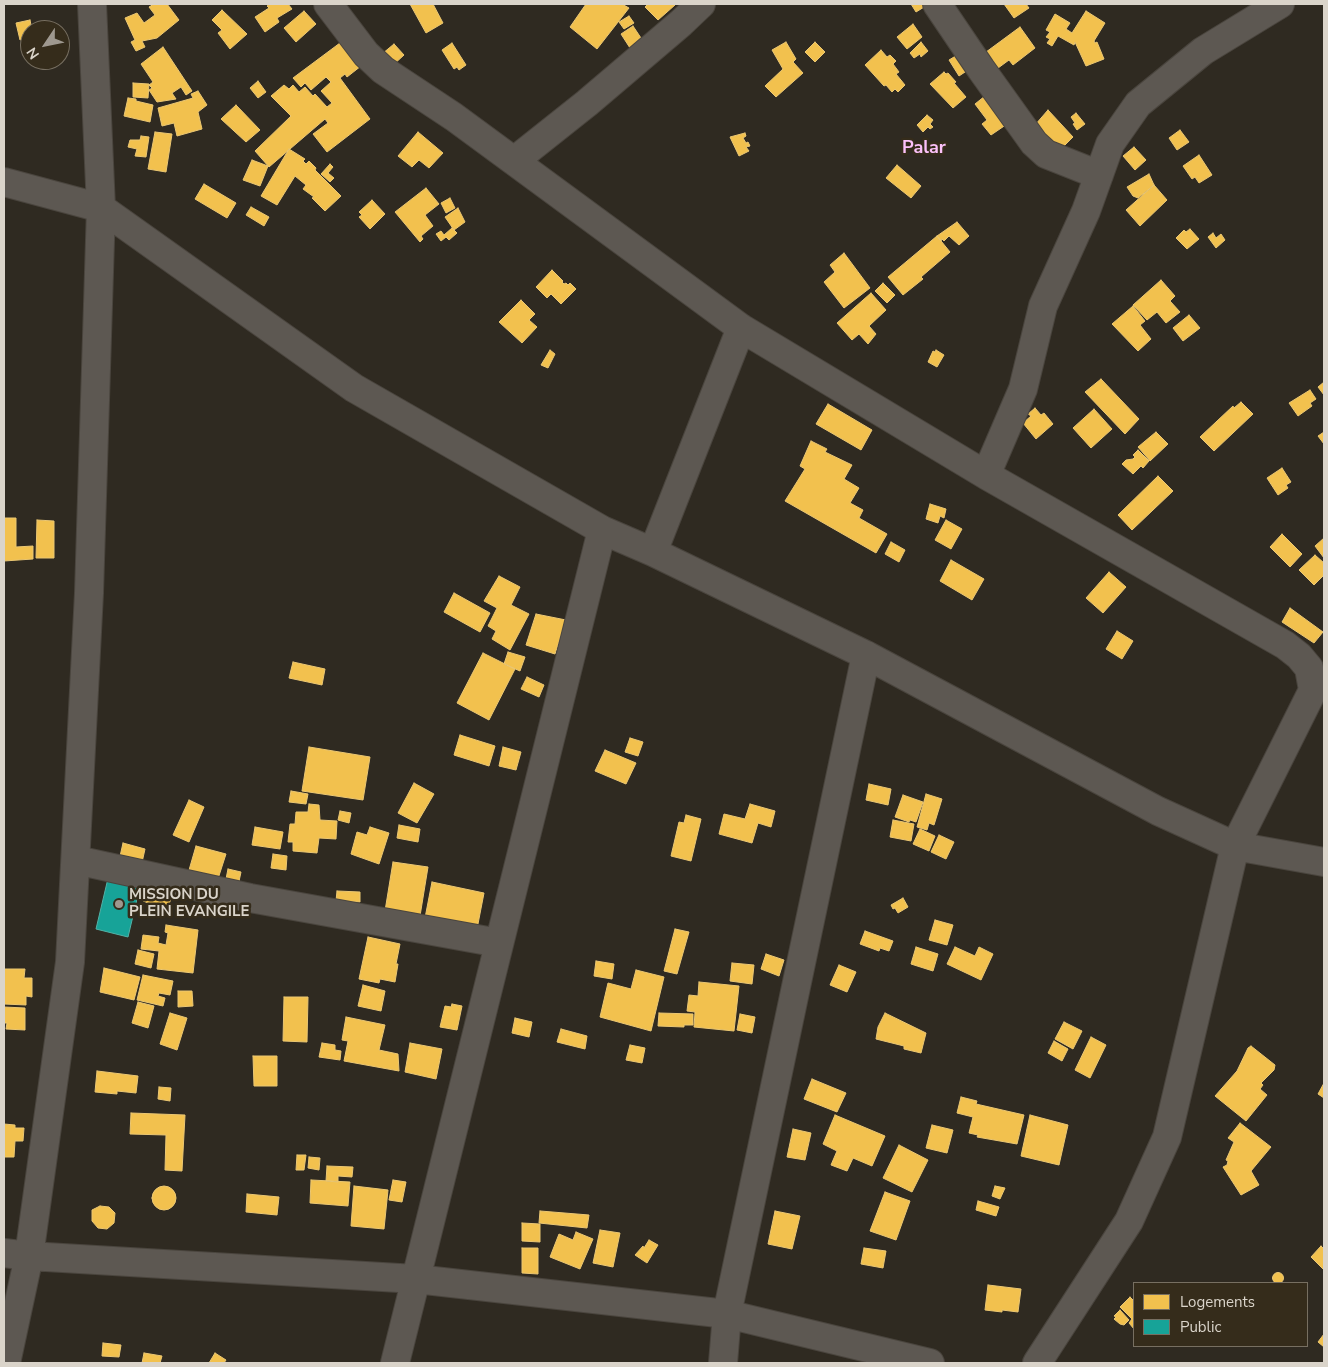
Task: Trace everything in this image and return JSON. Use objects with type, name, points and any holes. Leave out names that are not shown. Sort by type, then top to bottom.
[{"type":"street","points":[[6,1363],[16,1255],[70,962],[89,593],[101,208],[92,4]]},
{"type":"street","points":[[328,4],[366,54],[383,70],[454,117],[742,328],[986,475],[1285,645],[1299,656],[1309,668],[1313,690],[1235,846],[1167,1137],[1129,1221],[1037,1363]]},
{"type":"street","points":[[514,161],[587,103],[701,4]]},
{"type":"street","points":[[937,4],[1034,142],[1046,154],[1099,175]]},
{"type":"street","points":[[986,475],[1023,389],[1043,306],[1086,211],[1110,144],[1138,104],[1203,51],[1280,4]]},
{"type":"street","points":[[4,182],[101,208],[354,388],[602,530],[653,552],[866,655],[1158,811],[1235,846],[1324,862]]},
{"type":"street","points":[[653,552],[742,328]]},
{"type":"street","points":[[395,1363],[602,530]]},
{"type":"street","points":[[723,1363],[727,1314],[866,655]]},
{"type":"street","points":[[76,860],[250,898],[500,943]]},
{"type":"street","points":[[16,1255],[416,1278],[727,1314],[930,1363]]},
{"type":"building: Logements","points":[[154,4],[167,4],[179,20],[157,38],[142,41],[145,47],[136,51],[131,42],[135,40],[125,18],[137,13],[144,23],[155,15],[149,7]]},
{"type":"building: Logements","points":[[270,4],[288,4],[292,9],[277,18],[279,22],[265,32],[255,17],[269,8],[267,6]]},
{"type":"building: Logements","points":[[410,4],[433,4],[443,23],[426,33]]},
{"type":"building: Logements","points":[[586,4],[622,4],[629,8],[597,49],[570,27]]},
{"type":"building: Logements","points":[[648,4],[675,5],[658,20],[645,7]]},
{"type":"building: Logements","points":[[911,4],[929,4],[916,12]]},
{"type":"building: Logements","points":[[1004,4],[1026,4],[1029,8],[1014,18]]},
{"type":"building: Logements","points":[[222,10],[247,34],[230,49],[218,33],[222,30],[212,20]]},
{"type":"building: Logements","points":[[304,11],[316,24],[296,42],[284,28]]},
{"type":"building: Logements","points":[[1086,11],[1105,23],[1094,41],[1095,43],[1097,42],[1104,59],[1086,66],[1075,42],[1074,45],[1058,36],[1052,46],[1047,43],[1050,39],[1046,37],[1050,32],[1046,30],[1055,14],[1070,23],[1066,29],[1072,33]]},
{"type":"building: Logements","points":[[629,16],[634,23],[624,29],[619,22]]},
{"type":"building: Logements","points":[[20,22],[20,40],[16,23]]},
{"type":"building: Logements","points":[[913,24],[922,37],[907,49],[897,37]]},
{"type":"building: Logements","points":[[633,26],[641,38],[636,42],[637,44],[630,48],[621,34]]},
{"type":"building: Logements","points":[[1020,27],[1035,48],[1013,65],[1009,60],[994,71],[982,55]]},
{"type":"building: Logements","points":[[344,40],[361,66],[347,77],[345,74],[340,78],[370,119],[327,152],[313,134],[328,123],[325,119],[269,167],[255,151],[291,116],[271,96],[284,85],[289,89],[293,85],[299,92],[305,87],[313,96],[315,94],[327,107],[332,103],[321,91],[331,82],[326,77],[311,90],[305,83],[301,87],[293,78]]},
{"type":"building: Logements","points":[[786,42],[796,59],[793,62],[803,73],[776,97],[765,86],[783,69],[772,50]]},
{"type":"building: Logements","points":[[815,42],[825,52],[815,62],[805,52]]},
{"type":"building: Logements","points":[[921,42],[928,51],[921,57],[920,54],[914,58],[910,53]]},
{"type":"building: Logements","points":[[452,43],[466,65],[459,70],[457,67],[454,69],[442,50]]},
{"type":"building: Logements","points":[[394,44],[404,55],[392,66],[382,54]]},
{"type":"building: Logements","points":[[163,47],[192,91],[186,95],[181,87],[172,93],[176,99],[157,102],[149,90],[152,88],[149,85],[153,82],[141,64]]},
{"type":"building: Logements","points":[[881,50],[887,57],[890,55],[896,61],[893,64],[899,72],[896,74],[905,85],[898,92],[895,89],[892,92],[886,85],[884,86],[865,65]]},
{"type":"building: Logements","points":[[964,51],[974,66],[959,76],[949,60]]},
{"type":"building: Logements","points":[[944,72],[948,73],[956,82],[954,83],[966,97],[953,108],[930,84]]},
{"type":"building: Logements","points":[[258,81],[266,92],[258,98],[250,88]]},
{"type":"building: Logements","points":[[133,83],[149,84],[148,98],[133,97]]},
{"type":"building: Logements","points":[[198,91],[207,105],[198,112],[202,129],[177,136],[174,123],[162,126],[158,108],[193,98],[191,94]]},
{"type":"building: Logements","points":[[990,92],[1013,120],[991,135],[982,124],[987,120],[975,104]]},
{"type":"building: Logements","points":[[128,98],[153,105],[150,122],[124,116]]},
{"type":"building: Logements","points":[[236,105],[260,130],[246,142],[221,119]]},
{"type":"building: Logements","points":[[1048,110],[1073,137],[1059,151],[1035,125]]},
{"type":"building: Logements","points":[[1076,113],[1085,124],[1077,130],[1071,117]]},
{"type":"building: Logements","points":[[927,115],[933,120],[930,124],[933,127],[930,129],[928,127],[923,132],[917,125]]},
{"type":"building: Logements","points":[[1180,130],[1189,142],[1177,150],[1169,138]]},
{"type":"building: Logements","points":[[155,132],[172,134],[166,172],[148,169]]},
{"type":"building: Logements","points":[[418,132],[443,153],[429,168],[419,160],[412,167],[398,156]]},
{"type":"building: Logements","points":[[745,133],[746,136],[743,138],[750,146],[746,147],[749,151],[739,156],[730,137]]},
{"type":"building: Logements","points":[[141,136],[149,137],[146,157],[135,156],[137,149],[128,147],[130,140],[140,140]]},
{"type":"building: Logements","points":[[1134,147],[1146,160],[1135,170],[1123,156]]},
{"type":"building: Logements","points":[[289,149],[305,159],[303,161],[306,164],[309,161],[316,168],[315,170],[341,196],[325,211],[312,198],[314,197],[303,189],[306,185],[295,176],[277,205],[261,196]]},
{"type":"building: Logements","points":[[1199,155],[1212,175],[1199,183],[1195,177],[1192,179],[1183,166]]},
{"type":"building: Logements","points":[[252,160],[268,166],[260,186],[243,180]]},
{"type":"building: Logements","points":[[330,164],[333,167],[328,173],[334,178],[330,182],[321,174]]},
{"type":"building: Logements","points":[[897,165],[921,186],[911,198],[886,178]]},
{"type":"building: Logements","points":[[1149,174],[1154,185],[1138,198],[1133,196],[1127,187]]},
{"type":"building: Logements","points":[[204,184],[236,203],[227,218],[195,199]]},
{"type":"building: Logements","points":[[1154,185],[1167,200],[1140,226],[1126,210]]},
{"type":"building: Logements","points":[[426,188],[439,204],[425,215],[433,226],[421,236],[423,239],[420,242],[395,212]]},
{"type":"building: Logements","points":[[450,198],[455,208],[446,213],[441,203]]},
{"type":"building: Logements","points":[[372,200],[385,214],[370,229],[359,217],[362,215],[359,212]]},
{"type":"building: Logements","points":[[251,207],[269,217],[264,226],[246,215]]},
{"type":"building: Logements","points":[[458,208],[465,222],[454,230],[445,217]]},
{"type":"building: Logements","points":[[957,222],[969,236],[959,245],[949,236],[944,241],[942,239],[941,241],[937,236]]},
{"type":"building: Logements","points":[[452,228],[457,233],[449,240],[446,237],[441,241],[436,234],[441,231],[444,235]]},
{"type":"building: Logements","points":[[1190,229],[1199,239],[1187,249],[1176,238],[1184,230],[1186,232]]},
{"type":"building: Logements","points":[[1213,233],[1216,238],[1221,234],[1225,240],[1216,248],[1208,237]]},
{"type":"building: Logements","points":[[937,236],[950,252],[921,277],[923,279],[903,295],[888,277]]},
{"type":"building: Logements","points":[[844,253],[870,288],[844,308],[824,282],[835,272],[830,265]]},
{"type":"building: Logements","points":[[552,270],[564,284],[568,285],[570,283],[576,289],[561,304],[551,294],[547,298],[536,287]]},
{"type":"building: Logements","points":[[1161,280],[1175,296],[1170,301],[1180,312],[1166,323],[1157,312],[1147,320],[1133,305]]},
{"type":"building: Logements","points":[[883,283],[895,295],[887,303],[875,291]]},
{"type":"building: Logements","points":[[871,293],[886,310],[869,326],[876,334],[868,344],[859,334],[852,340],[837,323]]},
{"type":"building: Logements","points":[[521,300],[535,314],[529,320],[537,327],[522,343],[499,322]]},
{"type":"building: Logements","points":[[1133,306],[1145,321],[1140,325],[1151,339],[1138,351],[1112,324]]},
{"type":"building: Logements","points":[[1189,315],[1200,328],[1183,341],[1173,328]]},
{"type":"building: Logements","points":[[550,350],[555,354],[548,368],[541,365]]},
{"type":"building: Logements","points":[[936,350],[944,355],[937,367],[928,362],[933,351],[935,352]]},
{"type":"building: Logements","points":[[1101,379],[1139,419],[1125,434],[1085,392]]},
{"type":"building: Logements","points":[[1324,382],[1324,395],[1318,387]]},
{"type":"building: Logements","points":[[1310,390],[1316,399],[1310,403],[1312,406],[1298,416],[1289,403]]},
{"type":"building: Logements","points":[[1241,402],[1253,414],[1214,451],[1200,437],[1233,406],[1234,408]]},
{"type":"building: Logements","points":[[828,404],[872,430],[861,450],[816,424]]},
{"type":"building: Logements","points":[[1035,408],[1041,415],[1044,413],[1053,424],[1036,439],[1023,423],[1031,416],[1028,414]]},
{"type":"building: Logements","points":[[1094,409],[1112,429],[1091,448],[1073,428]]},
{"type":"building: Logements","points":[[1156,432],[1168,444],[1150,461],[1138,447]]},
{"type":"building: Logements","points":[[1324,432],[1324,444],[1318,436]]},
{"type":"building: Logements","points":[[811,441],[827,449],[825,452],[852,465],[844,479],[859,488],[850,503],[863,510],[859,518],[887,534],[876,553],[785,501],[805,469],[800,466]]},
{"type":"building: Logements","points":[[1138,450],[1149,461],[1143,468],[1141,466],[1133,474],[1122,464],[1126,460],[1133,459],[1135,457],[1133,455]]},
{"type":"building: Logements","points":[[1282,468],[1291,482],[1286,485],[1288,488],[1278,495],[1267,478]]},
{"type":"building: Logements","points":[[1158,476],[1173,491],[1132,530],[1118,515]]},
{"type":"building: Logements","points":[[930,504],[946,509],[944,518],[940,516],[938,523],[926,519]]},
{"type":"building: Logements","points":[[4,518],[16,518],[16,547],[33,546],[33,559],[4,561]]},
{"type":"building: Logements","points":[[37,520],[54,521],[54,558],[36,558]]},
{"type":"building: Logements","points":[[946,520],[962,529],[951,549],[935,540]]},
{"type":"building: Logements","points":[[1282,534],[1302,554],[1290,567],[1270,547]]},
{"type":"building: Logements","points":[[1324,538],[1324,558],[1315,546]]},
{"type":"building: Logements","points":[[891,542],[905,550],[899,562],[885,554]]},
{"type":"building: Logements","points":[[1315,555],[1324,563],[1324,575],[1314,585],[1299,570]]},
{"type":"building: Logements","points":[[951,560],[984,579],[972,600],[940,581]]},
{"type":"building: Logements","points":[[1109,572],[1126,587],[1103,613],[1086,598]]},
{"type":"building: Logements","points":[[499,576],[520,587],[511,605],[529,614],[510,650],[492,639],[496,631],[488,626],[497,608],[484,601]]},
{"type":"building: Logements","points":[[454,593],[490,613],[480,632],[444,612]]},
{"type":"building: Logements","points":[[1290,608],[1323,632],[1314,643],[1282,622]]},
{"type":"building: Logements","points":[[536,614],[566,620],[555,654],[526,645]]},
{"type":"building: Logements","points":[[1117,631],[1133,641],[1122,659],[1106,649]]},
{"type":"building: Logements","points":[[508,652],[525,657],[520,671],[504,664]]},
{"type":"building: Logements","points":[[483,653],[515,669],[489,720],[457,703]]},
{"type":"building: Logements","points":[[293,662],[325,669],[322,685],[289,678]]},
{"type":"building: Logements","points":[[527,677],[544,685],[539,697],[521,689]]},
{"type":"building: Logements","points":[[460,735],[495,746],[489,766],[454,755]]},
{"type":"building: Logements","points":[[630,738],[643,742],[638,756],[625,752]]},
{"type":"building: Logements","points":[[309,747],[370,757],[363,800],[302,791]]},
{"type":"building: Logements","points":[[503,747],[521,752],[516,770],[499,766]]},
{"type":"building: Logements","points":[[605,750],[636,763],[626,784],[595,771]]},
{"type":"building: Logements","points":[[414,783],[434,794],[417,823],[398,813]]},
{"type":"building: Logements","points":[[869,784],[891,789],[888,805],[866,800]]},
{"type":"building: Logements","points":[[291,791],[308,794],[306,804],[289,802]]},
{"type":"building: Logements","points":[[926,794],[942,799],[934,825],[929,823],[927,830],[917,827]]},
{"type":"building: Logements","points":[[903,795],[923,802],[916,822],[910,820],[909,822],[895,817]]},
{"type":"building: Logements","points":[[189,800],[204,807],[189,842],[173,835]]},
{"type":"building: Logements","points":[[309,804],[319,805],[320,820],[337,821],[336,839],[319,838],[317,853],[293,851],[293,842],[288,842],[290,824],[295,824],[296,812],[308,812]]},
{"type":"building: Logements","points":[[750,804],[775,811],[771,827],[758,823],[752,843],[719,834],[724,814],[745,819]]},
{"type":"building: Logements","points":[[340,811],[351,813],[349,823],[338,820]]},
{"type":"building: Logements","points":[[686,815],[701,819],[691,861],[671,856],[679,822],[684,823]]},
{"type":"building: Logements","points":[[893,820],[914,824],[911,841],[890,837]]},
{"type":"building: Logements","points":[[399,825],[420,829],[418,842],[397,838]]},
{"type":"building: Logements","points":[[255,827],[283,832],[280,849],[252,845]]},
{"type":"building: Logements","points":[[370,827],[389,833],[379,864],[351,854],[357,832],[367,835]]},
{"type":"building: Logements","points":[[920,829],[935,836],[929,851],[913,844]]},
{"type":"building: Logements","points":[[939,835],[954,842],[946,859],[931,852]]},
{"type":"building: Logements","points":[[123,843],[145,849],[141,867],[119,861]]},
{"type":"building: Logements","points":[[196,846],[226,854],[216,885],[187,877]]},
{"type":"building: Logements","points":[[273,854],[287,856],[286,870],[271,868]]},
{"type":"building: Logements","points":[[393,862],[428,867],[420,916],[385,911]]},
{"type":"building: Logements","points":[[228,869],[241,872],[238,886],[225,884]]},
{"type":"building: Logements","points":[[150,881],[174,890],[167,910],[143,901]]},
{"type":"building: Logements","points":[[432,882],[484,893],[477,929],[425,918]]},
{"type":"building: Logements","points":[[337,891],[360,892],[360,902],[336,901]]},
{"type":"building: Logements","points":[[903,898],[908,907],[898,913],[891,905]]},
{"type":"building: Logements","points":[[935,920],[953,925],[947,945],[929,940]]},
{"type":"building: Logements","points":[[166,925],[198,930],[193,973],[157,969],[159,951],[141,949],[143,935],[159,937],[158,943],[166,945],[168,933],[165,932]]},
{"type":"building: Logements","points":[[675,929],[689,932],[677,974],[664,971]]},
{"type":"building: Logements","points":[[865,931],[893,941],[889,951],[880,948],[879,951],[860,944]]},
{"type":"building: Logements","points":[[368,937],[400,944],[395,982],[380,979],[379,983],[359,979]]},
{"type":"building: Logements","points":[[916,947],[938,954],[933,971],[911,964]]},
{"type":"building: Logements","points":[[955,947],[975,956],[979,947],[993,954],[981,980],[947,964]]},
{"type":"building: Logements","points":[[138,950],[154,954],[151,968],[135,964]]},
{"type":"building: Logements","points":[[766,954],[784,960],[779,976],[761,969]]},
{"type":"building: Logements","points":[[596,961],[614,964],[612,979],[594,976]]},
{"type":"building: Logements","points":[[732,963],[754,965],[752,984],[730,981]]},
{"type":"building: Logements","points":[[839,965],[856,972],[847,992],[830,985]]},
{"type":"building: Logements","points":[[104,968],[140,977],[134,1000],[100,992]]},
{"type":"building: Logements","points":[[4,969],[25,969],[24,978],[32,978],[32,997],[26,996],[26,1005],[4,1004]]},
{"type":"building: Logements","points":[[636,970],[664,977],[651,1031],[600,1017],[608,983],[631,989]]},
{"type":"building: Logements","points":[[143,975],[173,981],[170,995],[159,993],[158,996],[165,998],[163,1006],[137,1000]]},
{"type":"building: Logements","points":[[699,982],[739,986],[734,1031],[694,1027],[695,1012],[687,1011],[689,995],[698,996]]},
{"type":"building: Logements","points":[[363,985],[385,991],[381,1011],[358,1006]]},
{"type":"building: Logements","points":[[178,991],[192,991],[193,1006],[178,1007]]},
{"type":"building: Logements","points":[[284,997],[308,997],[307,1042],[283,1041]]},
{"type":"building: Logements","points":[[138,1002],[154,1006],[148,1028],[132,1023]]},
{"type":"building: Logements","points":[[452,1004],[462,1006],[457,1030],[440,1027],[445,1006],[451,1007]]},
{"type":"building: Logements","points":[[4,1007],[25,1008],[25,1030],[6,1029],[7,1023],[4,1023]]},
{"type":"building: Logements","points":[[170,1013],[187,1018],[177,1050],[160,1044]]},
{"type":"building: Logements","points":[[659,1013],[693,1014],[693,1025],[684,1025],[684,1027],[658,1026]]},
{"type":"building: Logements","points":[[885,1013],[926,1033],[921,1053],[904,1049],[904,1046],[876,1039],[878,1027]]},
{"type":"building: Logements","points":[[740,1014],[755,1017],[752,1033],[737,1030]]},
{"type":"building: Logements","points":[[346,1017],[385,1025],[379,1050],[398,1054],[399,1071],[344,1061],[348,1041],[342,1040]]},
{"type":"building: Logements","points":[[515,1018],[532,1022],[529,1037],[512,1033]]},
{"type":"building: Logements","points":[[1064,1022],[1082,1031],[1073,1049],[1055,1039]]},
{"type":"building: Logements","points":[[561,1029],[587,1036],[585,1049],[557,1042]]},
{"type":"building: Logements","points":[[1091,1037],[1106,1045],[1090,1078],[1075,1070]]},
{"type":"building: Logements","points":[[1054,1041],[1068,1049],[1062,1061],[1048,1053]]},
{"type":"building: Logements","points":[[322,1043],[335,1045],[335,1050],[341,1051],[340,1060],[319,1057]]},
{"type":"building: Logements","points":[[410,1043],[442,1049],[436,1079],[405,1072]]},
{"type":"building: Logements","points":[[630,1045],[645,1048],[642,1063],[626,1060]]},
{"type":"building: Logements","points":[[1251,1046],[1275,1065],[1274,1070],[1261,1083],[1263,1085],[1260,1089],[1267,1095],[1246,1121],[1215,1096],[1237,1071],[1248,1048]]},
{"type":"building: Logements","points":[[253,1056],[277,1056],[277,1086],[254,1086]]},
{"type":"building: Logements","points":[[97,1071],[138,1076],[136,1093],[117,1091],[117,1094],[95,1092]]},
{"type":"building: Logements","points":[[812,1079],[846,1093],[837,1112],[804,1099]]},
{"type":"building: Logements","points":[[1324,1083],[1324,1098],[1318,1094]]},
{"type":"building: Logements","points":[[159,1087],[171,1088],[170,1101],[158,1099]]},
{"type":"building: Logements","points":[[961,1097],[977,1101],[976,1104],[1024,1115],[1017,1144],[977,1137],[978,1135],[969,1133],[973,1117],[957,1113]]},
{"type":"building: Logements","points":[[131,1113],[185,1115],[182,1171],[165,1170],[166,1135],[130,1134]]},
{"type":"building: Logements","points":[[835,1115],[885,1136],[872,1166],[853,1158],[847,1171],[831,1165],[837,1151],[823,1144]]},
{"type":"building: Logements","points":[[1030,1115],[1068,1125],[1059,1165],[1021,1156]]},
{"type":"building: Logements","points":[[1240,1123],[1271,1147],[1251,1171],[1259,1185],[1241,1195],[1223,1167],[1227,1165],[1228,1161],[1226,1160],[1234,1142],[1228,1138]]},
{"type":"building: Logements","points":[[4,1124],[15,1125],[15,1128],[24,1128],[23,1141],[15,1141],[14,1157],[4,1157]]},
{"type":"building: Logements","points":[[932,1125],[953,1130],[947,1153],[926,1148]]},
{"type":"building: Logements","points":[[793,1129],[811,1133],[805,1160],[787,1157]]},
{"type":"building: Logements","points":[[899,1145],[928,1160],[912,1192],[883,1178]]},
{"type":"building: Logements","points":[[297,1155],[306,1155],[304,1170],[296,1170]]},
{"type":"building: Logements","points":[[309,1157],[320,1158],[319,1170],[308,1168]]},
{"type":"building: Logements","points":[[327,1166],[353,1167],[352,1177],[338,1176],[338,1182],[326,1181]]},
{"type":"building: Logements","points":[[311,1180],[350,1182],[348,1206],[310,1203]]},
{"type":"building: Logements","points":[[393,1180],[406,1182],[402,1202],[389,1200]]},
{"type":"building: Logements","points":[[164,1186],[173,1189],[176,1198],[173,1207],[164,1210],[155,1207],[152,1198],[155,1189]]},
{"type":"building: Logements","points":[[354,1186],[388,1190],[384,1229],[351,1226]]},
{"type":"building: Logements","points":[[995,1186],[1005,1188],[1000,1199],[992,1196]]},
{"type":"building: Logements","points":[[885,1192],[910,1201],[896,1240],[870,1231]]},
{"type":"building: Logements","points":[[247,1194],[279,1197],[277,1215],[246,1212]]},
{"type":"building: Logements","points":[[978,1201],[999,1207],[996,1216],[976,1210]]},
{"type":"building: Logements","points":[[100,1206],[109,1207],[115,1213],[114,1223],[107,1229],[98,1228],[92,1221],[92,1210]]},
{"type":"building: Logements","points":[[540,1211],[589,1215],[587,1228],[539,1223]]},
{"type":"building: Logements","points":[[775,1211],[800,1216],[792,1249],[768,1244]]},
{"type":"building: Logements","points":[[522,1223],[540,1224],[540,1242],[522,1241]]},
{"type":"building: Logements","points":[[600,1230],[620,1233],[613,1267],[593,1263]]},
{"type":"building: Logements","points":[[576,1232],[593,1239],[580,1269],[550,1257],[559,1234],[573,1240]]},
{"type":"building: Logements","points":[[649,1240],[658,1245],[647,1263],[635,1255],[643,1246],[644,1248]]},
{"type":"building: Logements","points":[[1321,1246],[1324,1249],[1324,1270],[1311,1257]]},
{"type":"building: Logements","points":[[522,1248],[538,1248],[538,1274],[522,1273]]},
{"type":"building: Logements","points":[[864,1248],[886,1251],[883,1268],[861,1264]]},
{"type":"building: Logements","points":[[1278,1272],[1283,1276],[1282,1282],[1274,1282],[1272,1278]]},
{"type":"building: Logements","points":[[988,1285],[1021,1289],[1018,1312],[985,1310]]},
{"type":"building: Logements","points":[[1130,1297],[1133,1300],[1133,1328],[1129,1323],[1132,1319],[1120,1307]]},
{"type":"building: Logements","points":[[1120,1310],[1129,1320],[1124,1325],[1114,1319],[1116,1317],[1114,1316]]},
{"type":"building: Logements","points":[[1324,1334],[1324,1347],[1318,1342]]},
{"type":"building: Logements","points":[[103,1343],[121,1345],[119,1357],[102,1356]]},
{"type":"building: Logements","points":[[144,1353],[162,1356],[160,1363],[142,1363]]},
{"type":"building: Logements","points":[[215,1353],[226,1360],[224,1363],[209,1363]]},
{"type":"building: Public","name":"MISSION DU PLEIN EVANGILE","points":[[110,870],[142,878],[128,937],[96,929]]},
{"type":"place","name":"MISSION DU PLEIN EVANGILE","points":[[119,904]]},
{"type":"district","name":"Palar","points":[[924,149]]}]
